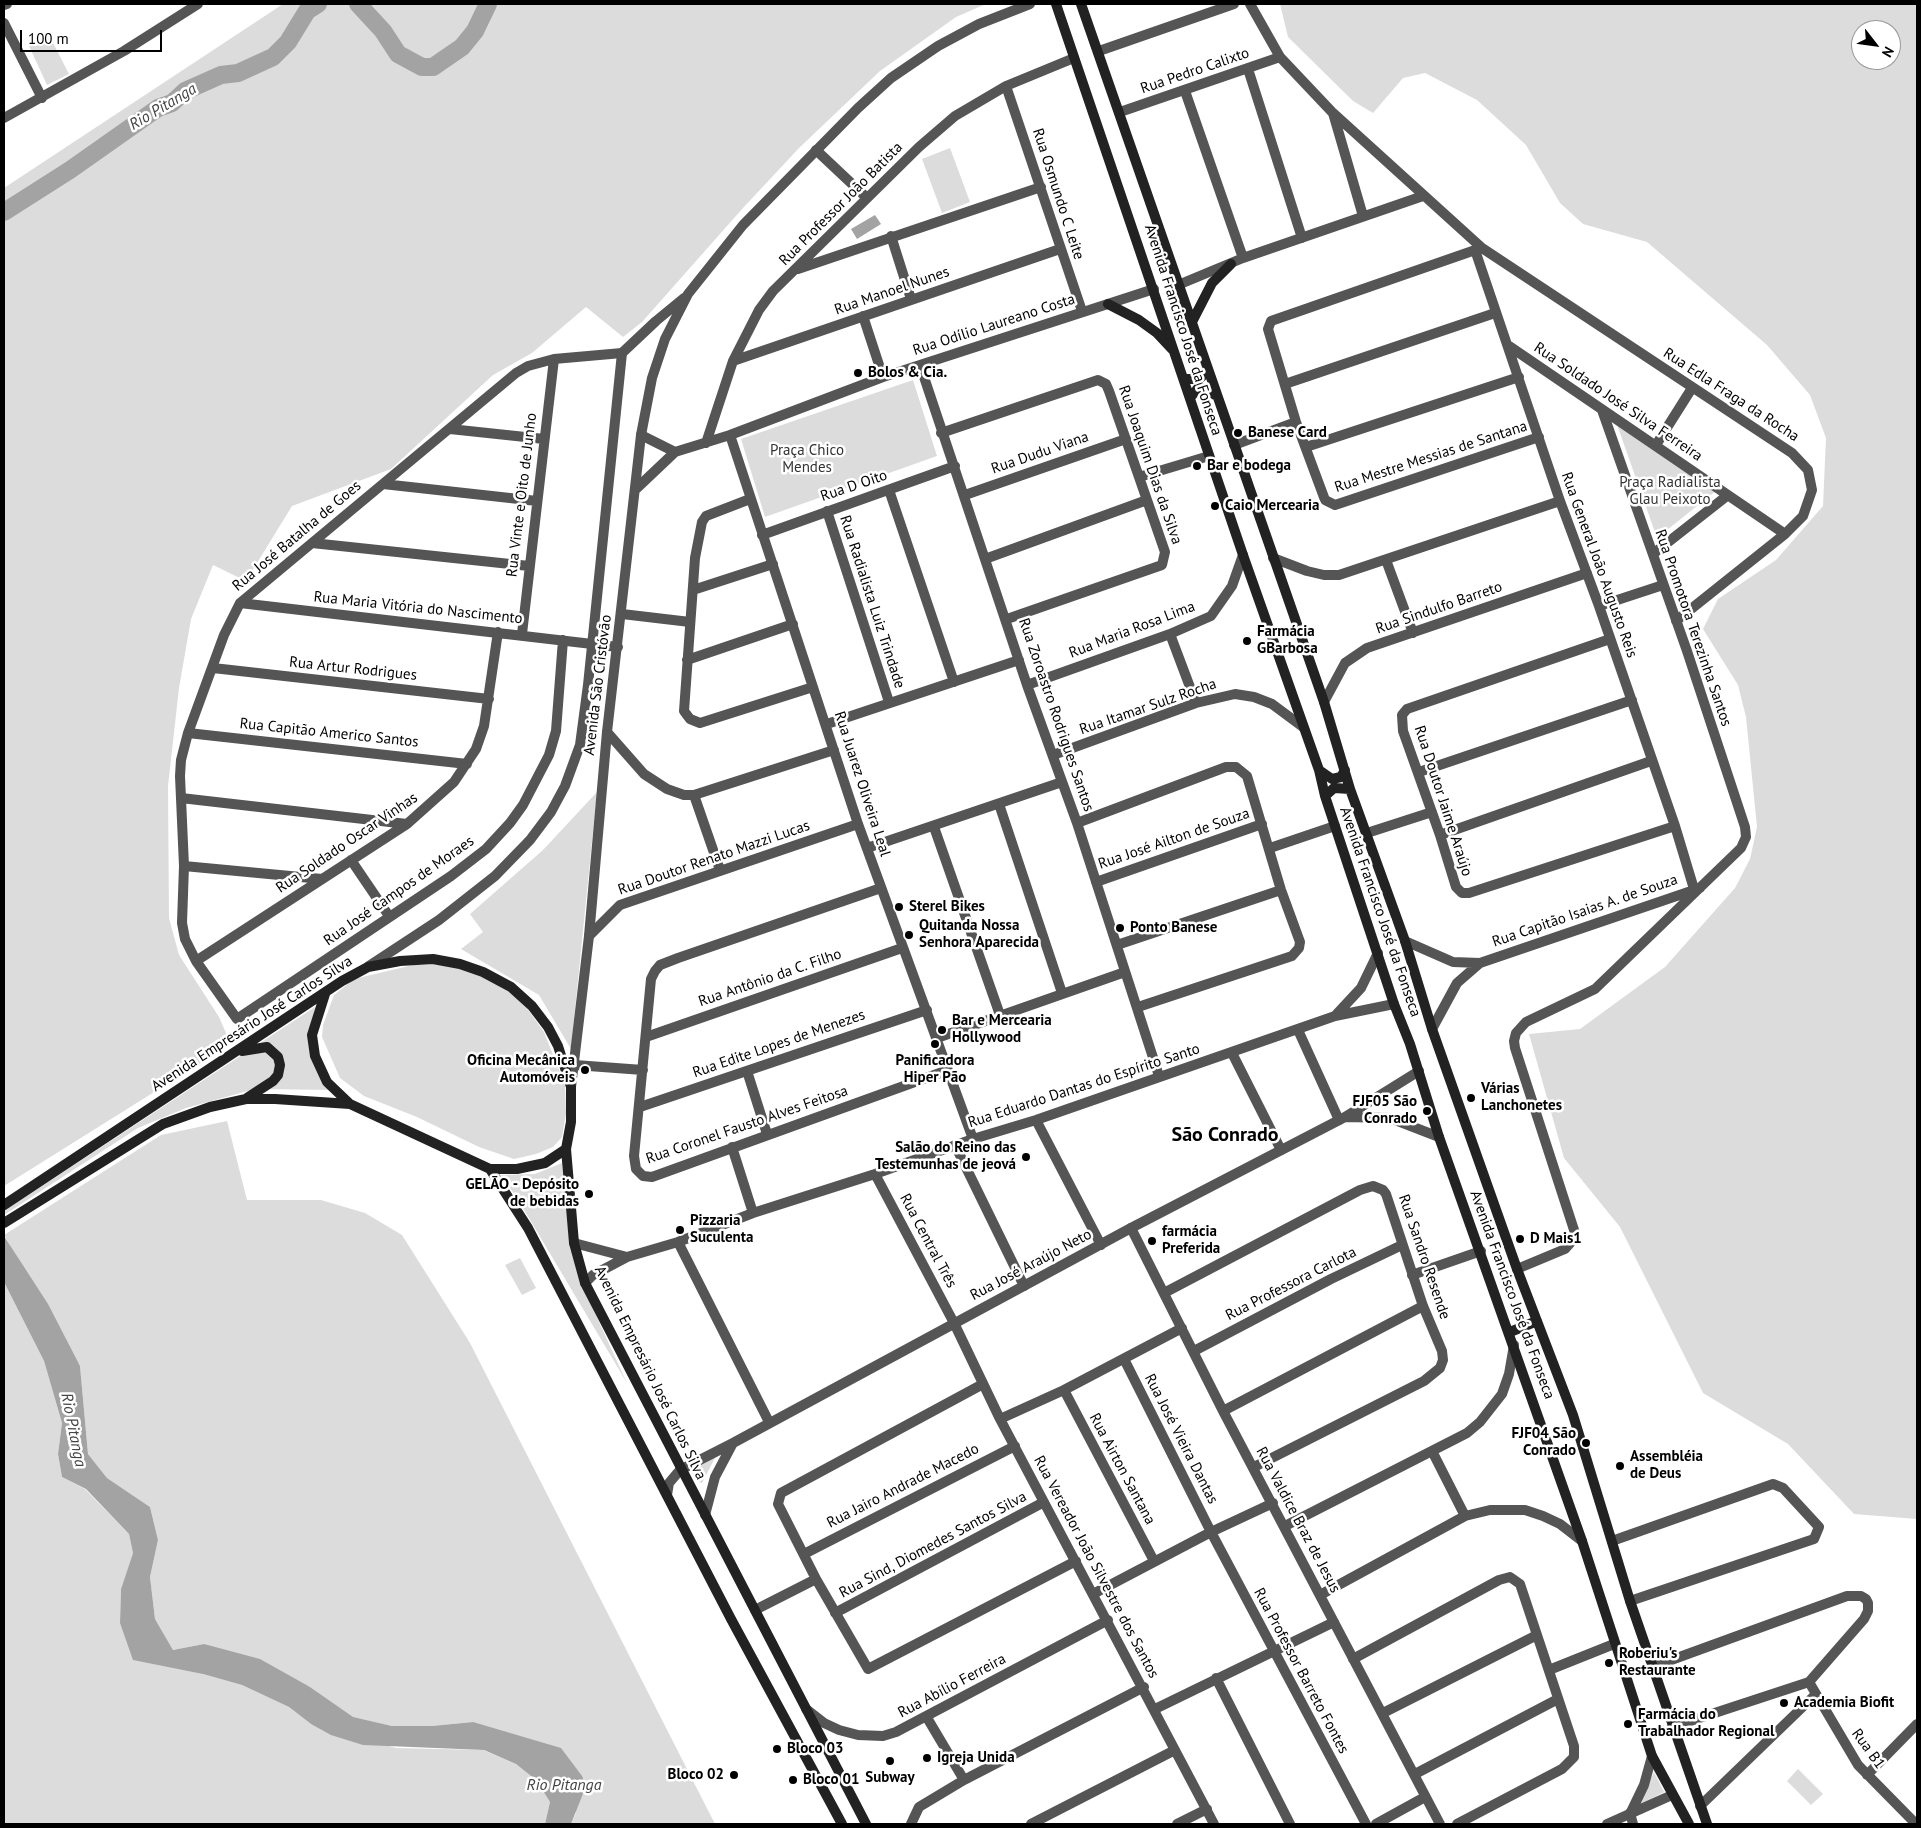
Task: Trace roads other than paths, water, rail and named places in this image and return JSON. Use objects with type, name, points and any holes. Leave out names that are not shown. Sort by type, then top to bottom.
[{"type":"main road","name":"Avenida Francisco José da Fonseca","points":[[1056,4],[1176,352],[1243,556],[1319,770],[1325,796],[1439,1136],[1510,1332],[1582,1541],[1652,1756],[1689,1824]]},
{"type":"main road","name":"Avenida Francisco José da Fonseca","points":[[1081,4],[1099,51],[1216,395],[1324,702],[1350,789],[1405,941],[1432,1029],[1517,1269],[1573,1415],[1630,1601],[1707,1824]]},
{"type":"main road","points":[[1192,322],[1212,283],[1231,264]]},
{"type":"main road","points":[[1108,304],[1139,320],[1157,333],[1176,352]]},
{"type":"main road","points":[[1184,379],[1195,380],[1208,371]]},
{"type":"main road","points":[[1190,398],[1198,388],[1206,389],[1216,395]]},
{"type":"main road","points":[[1319,770],[1332,779],[1341,777],[1345,770]]},
{"type":"main road","points":[[1325,796],[1334,788],[1350,789]]},
{"type":"main road","name":"Avenida Empresário José Carlos Silva","points":[[7,1203],[342,981],[368,967],[400,961],[432,959],[460,964],[497,978],[523,997],[548,1027],[558,1046],[571,1087],[571,1122],[566,1148],[574,1243],[585,1283],[680,1470],[866,1824]]},
{"type":"main road","points":[[325,994],[312,1035],[315,1056],[327,1082],[350,1104],[490,1170],[539,1165],[556,1157],[566,1148]]},
{"type":"main road","points":[[235,1052],[267,1047],[278,1057],[278,1075],[273,1081],[246,1099]]},
{"type":"main road","points":[[4,1224],[163,1124],[210,1107],[246,1099],[302,1100],[350,1104]]},
{"type":"main road","points":[[490,1170],[528,1228],[731,1619],[842,1824]]},
{"type":"main road","points":[[1510,1332],[1537,1321]]},
{"type":"street","points":[[4,118],[124,50],[198,4]]},
{"type":"street","points":[[622,353],[688,294],[743,225],[877,91],[918,59],[979,24],[1030,4]]},
{"type":"street","points":[[1099,51],[1234,4]]},
{"type":"street","name":"Rua Edla Fraga da Rocha","points":[[1250,4],[1280,57],[1332,112],[1479,249],[1792,453],[1808,470],[1812,490],[1803,516],[1785,534],[1676,621]]},
{"type":"street","points":[[4,23],[42,98]]},
{"type":"street","name":"Rua Pedro Calixto","points":[[1120,112],[1248,70],[1280,57]]},
{"type":"street","name":"Rua Professor João Batista","points":[[706,443],[733,361],[764,303],[926,140],[956,116],[1006,86],[1074,58]]},
{"type":"street","points":[[1248,70],[1302,238]]},
{"type":"street","name":"Rua Osmundo C Leite","points":[[1006,86],[1082,312]]},
{"type":"street","points":[[1185,91],[1244,258]]},
{"type":"street","points":[[1332,112],[1363,216]]},
{"type":"street","points":[[816,150],[867,198]]},
{"type":"street","points":[[796,270],[891,236],[1041,187]]},
{"type":"street","points":[[1178,285],[1244,258],[1423,196]]},
{"type":"street","points":[[891,236],[911,300]]},
{"type":"street","name":"Rua Manoel Nunes","points":[[733,361],[1060,249]]},
{"type":"street","name":"Rua General João Augusto Reis","points":[[1479,249],[1495,313],[1509,346],[1560,501],[1599,606],[1632,700],[1651,762],[1697,889]]},
{"type":"street","name":"Rua Mestre Messias de Santana","points":[[1479,249],[1271,321],[1268,329],[1296,422],[1325,500],[1335,505],[1540,437]]},
{"type":"street","name":"Rua Odílio Laureano Costa","points":[[674,452],[730,435],[883,377],[1154,289]]},
{"type":"street","name":"Avenida São Cristóvão","points":[[571,1087],[589,936],[607,732],[637,488],[641,435],[652,378],[665,339],[688,294]]},
{"type":"street","points":[[1285,384],[1495,313]]},
{"type":"street","points":[[863,316],[883,377]]},
{"type":"street","points":[[640,336],[658,332],[665,339]]},
{"type":"street","name":"Rua Soldado José Silva Ferreira","points":[[1509,346],[1785,534]]},
{"type":"street","name":"Avenida São Cristóvão","points":[[368,967],[439,920],[495,876],[530,840],[550,812],[565,786],[580,745],[622,353]]},
{"type":"street","name":"Rua José Batalha de Goes","points":[[237,1020],[196,961],[185,939],[182,923],[184,866],[181,760],[188,733],[224,635],[240,602],[516,373],[528,366],[554,359],[622,353]]},
{"type":"street","name":"Rua Vinte e Oito de Junho","points":[[522,634],[554,359]]},
{"type":"street","name":"Rua Zoroastro Rodrigues Santos","points":[[920,365],[941,433],[955,466],[985,559],[1007,619],[1027,685],[1077,823],[1138,1006],[1159,1076]]},
{"type":"street","points":[[1306,446],[1519,377]]},
{"type":"street","name":"Rua Joaquim Dias da Silva","points":[[941,433],[1098,380],[1106,384],[1126,439],[1165,552],[1162,565],[1007,619]]},
{"type":"street","points":[[1656,445],[1692,388]]},
{"type":"street","name":"Rua Promotora Terezinha Santos","points":[[1602,410],[1676,621],[1745,828],[1745,842],[1741,848],[1697,889]]},
{"type":"street","points":[[1234,445],[1296,422]]},
{"type":"street","points":[[450,429],[544,439]]},
{"type":"street","points":[[637,488],[674,452],[641,435]]},
{"type":"street","name":"Rua Juarez Oliveira Leal","points":[[730,435],[827,724],[858,824],[973,1139]]},
{"type":"street","name":"Rua Dudu Viana","points":[[965,495],[1126,439]]},
{"type":"street","points":[[1139,477],[1209,456]]},
{"type":"street","name":"Rua D Oito","points":[[762,535],[955,466]]},
{"type":"street","points":[[383,484],[537,501]]},
{"type":"street","points":[[889,490],[954,682]]},
{"type":"street","points":[[1653,554],[1728,495]]},
{"type":"street","points":[[750,499],[703,518],[695,558],[684,711],[690,719],[700,723],[813,687]]},
{"type":"street","points":[[985,559],[1147,500]]},
{"type":"street","points":[[1273,558],[1307,571],[1332,576],[1386,560],[1560,501]]},
{"type":"street","name":"Rua Radialista Luiz Trindade","points":[[827,511],[889,702]]},
{"type":"street","points":[[312,543],[529,566]]},
{"type":"street","name":"Rua Maria Rosa Lima","points":[[1027,685],[1170,634],[1214,613],[1235,579],[1243,556]]},
{"type":"street","points":[[1386,560],[1413,633]]},
{"type":"street","points":[[692,590],[773,564]]},
{"type":"street","name":"Rua Sindulfo Barreto","points":[[1324,702],[1346,662],[1367,648],[1587,573]]},
{"type":"street","points":[[1599,606],[1663,585]]},
{"type":"street","name":"Rua Maria Vitória do Nascimento","points":[[240,602],[522,634],[618,647]]},
{"type":"street","points":[[622,614],[690,622]]},
{"type":"street","points":[[687,660],[792,624]]},
{"type":"street","name":"Rua Soldado Oscar Vinhas","points":[[196,961],[407,824],[454,782],[467,764],[484,726],[490,699],[498,632]]},
{"type":"street","points":[[1170,634],[1196,703]]},
{"type":"street","name":"Rua Doutor Jaime Araújo","points":[[1610,639],[1404,711],[1401,720],[1403,731],[1419,772],[1456,887],[1466,894],[1675,826]]},
{"type":"street","name":"Rua José Campos de Moraes","points":[[237,1020],[452,876],[486,849],[523,805],[549,755],[556,730],[563,640]]},
{"type":"street","points":[[827,724],[1020,660]]},
{"type":"street","name":"Rua Artur Rodrigues","points":[[213,668],[490,699]]},
{"type":"street","name":"Rua Itamar Sulz Rocha","points":[[1053,755],[1196,703],[1235,694],[1246,695],[1272,704],[1303,727]]},
{"type":"street","points":[[1419,772],[1632,700]]},
{"type":"street","points":[[607,732],[629,760],[655,783],[684,795],[694,795],[834,750]]},
{"type":"street","name":"Rua Capitão Americo Santos","points":[[188,733],[467,764]]},
{"type":"street","points":[[1440,835],[1651,762]]},
{"type":"street","points":[[1077,823],[1231,766],[1240,769],[1247,776],[1281,890],[1300,942],[1296,953],[1138,1006]]},
{"type":"street","points":[[867,848],[934,827],[1062,782]]},
{"type":"street","points":[[694,795],[720,870]]},
{"type":"street","points":[[181,798],[407,824]]},
{"type":"street","points":[[998,804],[1062,993]]},
{"type":"street","points":[[1367,833],[1432,812]]},
{"type":"street","name":"Rua Doutor Renato Mazzi Lucas","points":[[589,936],[620,905],[858,824]]},
{"type":"street","name":"Rua José Ailton de Souza","points":[[1096,882],[1262,824]]},
{"type":"street","points":[[1270,848],[1335,826]]},
{"type":"street","points":[[934,827],[1000,1015]]},
{"type":"street","points":[[351,860],[390,916]]},
{"type":"street","points":[[184,866],[322,879]]},
{"type":"street","name":"Rua Coronel Fausto Alves Feitosa","points":[[881,888],[660,965],[650,979],[640,1107],[634,1156],[636,1169],[643,1176],[652,1177],[948,1070]]},
{"type":"street","points":[[1517,1269],[1564,1249],[1573,1240],[1575,1233],[1514,1048],[1516,1033],[1526,1022],[1595,989],[1697,889]]},
{"type":"street","name":"Rua Capitão Isaias A. de Souza","points":[[1405,941],[1453,962],[1480,962],[1697,889]]},
{"type":"street","points":[[1117,946],[1281,890]]},
{"type":"street","name":"Rua Antônio da C. Filho","points":[[646,1037],[902,948]]},
{"type":"street","name":"Rua Eduardo Dantas do Espírito Santo","points":[[585,1283],[593,1275],[628,1257],[678,1242],[753,1213],[875,1174],[955,1145],[1036,1120],[1335,1016],[1361,988],[1378,953]]},
{"type":"street","name":"Rua Capitão Isaias A. de Souza","points":[[1432,1029],[1457,983],[1480,962]]},
{"type":"street","points":[[937,1038],[1126,972]]},
{"type":"street","points":[[1335,1016],[1394,1004]]},
{"type":"street","name":"Rua Edite Lopes de Menezes","points":[[640,1107],[927,1010]]},
{"type":"street","points":[[1298,1030],[1342,1118],[1390,1118],[1439,1136]]},
{"type":"street","points":[[1232,1053],[1281,1150]]},
{"type":"street","points":[[575,1065],[643,1070]]},
{"type":"street","points":[[747,1071],[767,1134]]},
{"type":"street","name":"Rua José Araújo Neto","points":[[680,1470],[954,1322],[1342,1118],[1419,1072]]},
{"type":"street","points":[[1036,1120],[1102,1245]]},
{"type":"street","points":[[955,1145],[1024,1286]]},
{"type":"street","points":[[732,1147],[753,1213]]},
{"type":"street","name":"Rua Central Três","points":[[875,1174],[954,1322]]},
{"type":"street","name":"Rua Sandro Resende","points":[[1164,1293],[1368,1186],[1378,1188],[1386,1194],[1412,1274],[1442,1351],[1443,1360],[1436,1373],[1254,1467]]},
{"type":"street","name":"Rua Valdice Braz de Jesus","points":[[1131,1228],[1223,1411],[1440,1824]]},
{"type":"street","points":[[678,1242],[769,1422]]},
{"type":"street","points":[[574,1243],[628,1257]]},
{"type":"street","name":"Rua Professora Carlota","points":[[1194,1351],[1331,1279],[1402,1245]]},
{"type":"street","points":[[1412,1274],[1481,1251]]},
{"type":"street","points":[[1223,1411],[1424,1306]]},
{"type":"street","name":"Rua Vereador João Silvestre dos Santos","points":[[954,1322],[1000,1419],[1144,1687],[1214,1824]]},
{"type":"street","points":[[1000,1419],[1064,1390],[1182,1328]]},
{"type":"street","points":[[1285,1526],[1467,1433],[1492,1409],[1502,1394],[1509,1374],[1514,1344]]},
{"type":"street","name":"Rua José Vieira Dantas","points":[[1124,1359],[1211,1532]]},
{"type":"street","points":[[982,1384],[781,1493],[778,1504],[816,1579],[865,1668],[870,1669],[1076,1561]]},
{"type":"street","name":"Rua Airton Santana","points":[[1064,1390],[1154,1562]]},
{"type":"street","points":[[705,1515],[714,1477],[733,1443]]},
{"type":"street","name":"Rua Jairo Andrade Macedo","points":[[804,1554],[1015,1446]]},
{"type":"street","points":[[1432,1451],[1465,1516]]},
{"type":"street","points":[[667,1495],[669,1483],[680,1470]]},
{"type":"street","points":[[1612,1541],[1772,1484],[1783,1488],[1818,1527],[1814,1539],[1630,1601]]},
{"type":"street","name":"Rua Sind, Diomedes Santos Silva","points":[[835,1613],[1044,1502]]},
{"type":"street","points":[[1093,1594],[1211,1532],[1273,1503]]},
{"type":"street","points":[[1320,1595],[1465,1516],[1490,1510],[1525,1510],[1560,1524],[1582,1541]]},
{"type":"street","name":"Rua Professor Barreto Fontes","points":[[1211,1532],[1366,1824]]},
{"type":"street","points":[[1353,1659],[1499,1580],[1510,1577],[1520,1584],[1524,1591],[1574,1746],[1573,1760],[1562,1769],[1457,1824]]},
{"type":"street","points":[[755,1610],[816,1579]]},
{"type":"street","points":[[1652,1667],[1847,1596],[1861,1596],[1868,1603],[1868,1611],[1864,1619],[1808,1682],[1672,1727]]},
{"type":"street","name":"Rua Abílio Ferreira","points":[[806,1709],[824,1723],[839,1730],[858,1735],[883,1736],[896,1732],[1108,1620]]},
{"type":"street","points":[[1154,1709],[1334,1622]]},
{"type":"street","points":[[1383,1713],[1537,1635]]},
{"type":"street","points":[[1549,1670],[1614,1644]]},
{"type":"street","points":[[1216,1678],[1290,1824]]},
{"type":"street","name":"Rua B1","points":[[1808,1682],[1858,1765],[1916,1824]]},
{"type":"street","points":[[911,1824],[919,1807],[964,1780],[1144,1687]]},
{"type":"street","points":[[1700,1806],[1815,1695]]},
{"type":"street","points":[[1415,1774],[1558,1699]]},
{"type":"street","points":[[926,1716],[964,1780]]},
{"type":"street","points":[[1868,1775],[1917,1724]]},
{"type":"street","points":[[1031,1824],[1175,1750]]},
{"type":"street","points":[[1633,1824],[1630,1812],[1644,1785],[1652,1756]]},
{"type":"street","points":[[1607,1824],[1672,1794]]},
{"type":"street","points":[[1376,1824],[1425,1797]]},
{"type":"street","points":[[1177,1824],[1207,1809]]},
{"type":"water","points":[[875,215],[881,224],[857,239],[851,229]]},
{"type":"water","name":"Rio Pitanga","points":[[4,1236],[48,1304],[80,1366],[88,1454],[107,1478],[150,1507],[158,1540],[150,1577],[155,1619],[173,1650],[204,1644],[260,1659],[310,1687],[353,1717],[392,1726],[432,1726],[473,1722],[561,1748],[582,1776],[586,1786],[571,1824],[545,1824],[550,1802],[536,1780],[516,1764],[484,1750],[363,1745],[331,1735],[311,1724],[289,1707],[242,1685],[203,1674],[133,1660],[120,1623],[121,1589],[133,1553],[129,1534],[86,1489],[62,1477],[58,1454],[62,1423],[44,1361],[4,1282]]},
{"type":"waterway","name":"Rio Pitanga","points":[[4,212],[70,170],[158,108],[172,103],[185,91],[221,75],[238,73],[273,57],[288,42],[307,11],[318,4]]},
{"type":"waterway","name":"Rio Pitanga","points":[[358,4],[383,31],[398,54],[422,67],[433,67],[462,47],[475,31],[488,4]]},
{"type":"place","name":"Bolos & Cia.","points":[[858,373]]},
{"type":"place","name":"Banese Card","points":[[1238,433]]},
{"type":"place","name":"Bar e bodega","points":[[1197,466]]},
{"type":"place","name":"Caio Mercearia","points":[[1215,506]]},
{"type":"place","name":"Farmácia GBarbosa","points":[[1247,641]]},
{"type":"place","name":"Sterel Bikes","points":[[899,907]]},
{"type":"place","name":"Ponto Banese","points":[[1120,928]]},
{"type":"place","name":"Quitanda Nossa Senhora Aparecida","points":[[909,935]]},
{"type":"place","name":"Bar e Mercearia Hollywood","points":[[942,1030]]},
{"type":"place","name":"Panificadora Hiper Pão","points":[[935,1044]]},
{"type":"place","name":"Oficina Mecânica Automóveis","points":[[585,1070]]},
{"type":"place","name":"Várias Lanchonetes","points":[[1471,1098]]},
{"type":"place","name":"FJF05 São Conrado","points":[[1427,1111]]},
{"type":"place","name":"Salão do Reino das Testemunhas de jeová","points":[[1026,1157]]},
{"type":"place","name":"GELÃO - Depósito de bebidas","points":[[589,1194]]},
{"type":"place","name":"Pizzaria Suculenta","points":[[680,1230]]},
{"type":"place","name":"D Mais1","points":[[1520,1239]]},
{"type":"place","name":"farmácia Preferida","points":[[1152,1241]]},
{"type":"place","name":"FJF04 São Conrado","points":[[1586,1443]]},
{"type":"place","name":"Assembléia de Deus","points":[[1620,1466]]},
{"type":"place","name":"Roberiu's Restaurante","points":[[1609,1663]]},
{"type":"place","name":"Academia Biofit","points":[[1784,1703]]},
{"type":"place","name":"Farmácia do Trabalhador Regional","points":[[1628,1724]]},
{"type":"place","name":"Bloco 03","points":[[777,1749]]},
{"type":"place","name":"Igreja Unida","points":[[927,1758]]},
{"type":"place","name":"Subway","points":[[890,1761]]},
{"type":"place","name":"Bloco 02","points":[[734,1775]]},
{"type":"place","name":"Bloco 01","points":[[793,1780]]},
{"type":"district","name":"São Conrado","points":[[1225,1135]]},
{"type":"park label","name":"Praça Chico Mendes","points":[[807,460]]},
{"type":"park label","name":"Praça Radialista Glau Peixoto","points":[[1670,492]]}]
